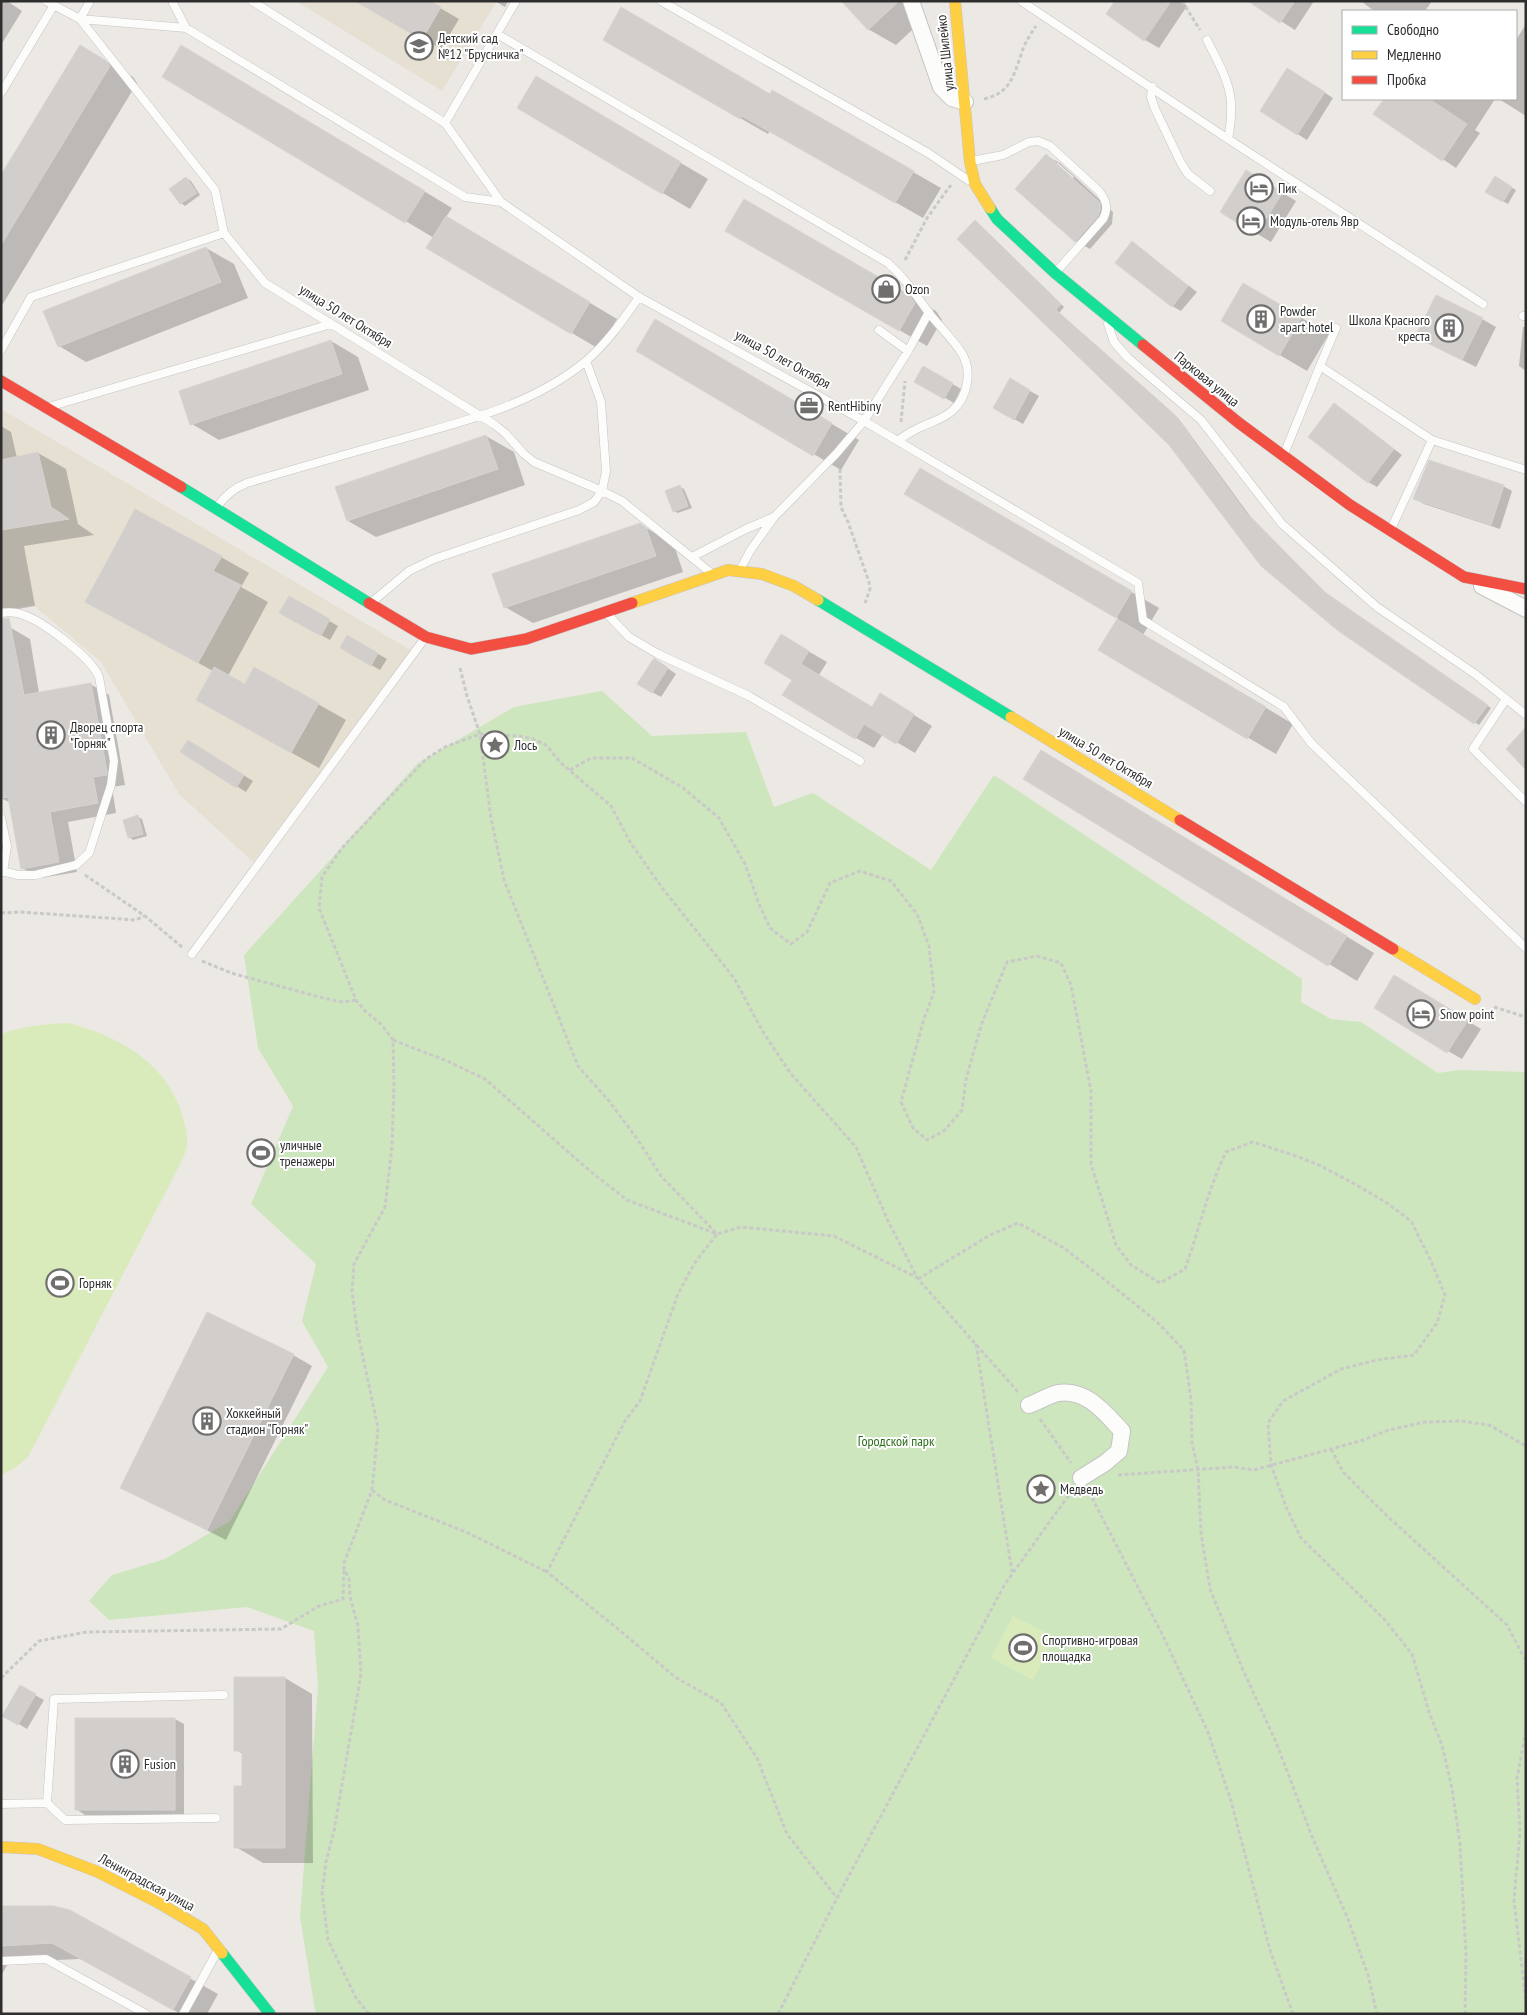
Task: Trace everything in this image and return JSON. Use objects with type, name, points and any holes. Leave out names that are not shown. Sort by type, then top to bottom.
[{"type":"street","points":[[911,1],[941,87],[952,98],[965,102]]},
{"type":"street","name":"улица Шилейко","points":[[955,1],[965,102]]},
{"type":"street","name":"Парковая улица","points":[[965,102],[970,162],[975,184],[986,205],[997,219],[1055,274],[1239,423],[1350,505],[1464,577],[1526,589]]},
{"type":"street","name":"улица 50 лет Октября","points":[[1,382],[47,407],[216,508],[426,637],[455,646],[471,649],[526,639],[728,570],[750,570],[773,576],[854,621],[1475,1000]]},
{"type":"street","points":[[1464,577],[1526,609]]},
{"type":"street","points":[[1029,1405],[1058,1393],[1083,1395],[1102,1410],[1122,1431],[1119,1451],[1082,1478]]},
{"type":"street","name":"Ленинградская улица","points":[[1,1847],[38,1849],[98,1872],[159,1903],[203,1929],[270,2014]]},
{"type":"lane","name":"улица 50 лет Октября","points":[[46,1],[80,19],[215,190],[224,233],[265,283],[506,433],[534,462],[622,501],[713,574]]},
{"type":"lane","points":[[90,1],[80,19],[186,28],[465,197],[501,202]]},
{"type":"lane","points":[[172,1],[186,28]]},
{"type":"lane","name":"улица 50 лет Октября","points":[[252,1],[445,123],[501,202],[640,297],[864,420],[1138,583],[1143,620],[1284,707],[1311,743],[1526,948]]},
{"type":"lane","points":[[445,123],[516,1]]},
{"type":"lane","points":[[661,1],[928,153],[975,184]]},
{"type":"lane","points":[[1021,1],[1483,304]]},
{"type":"lane","points":[[1,93],[54,5]]},
{"type":"lane","points":[[497,34],[888,263],[899,272],[962,353],[968,372],[967,387],[953,410],[898,440]]},
{"type":"lane","points":[[1207,40],[1229,84],[1232,119],[1228,138]]},
{"type":"lane","points":[[1152,87],[1151,97],[1155,109],[1180,163],[1188,174],[1210,191]]},
{"type":"lane","points":[[970,162],[1003,155],[1029,142],[1038,141],[1050,146],[1105,199],[1107,212],[1104,219],[1055,274]]},
{"type":"lane","points":[[1,350],[31,298],[224,233]]},
{"type":"lane","points":[[216,508],[223,497],[236,487],[247,483],[480,416],[520,400],[564,376],[586,361],[611,336],[640,297]]},
{"type":"lane","points":[[740,570],[750,551],[774,517],[836,454],[864,420],[908,351],[929,312]]},
{"type":"lane","points":[[1105,314],[1114,342],[1128,358],[1201,420],[1282,524],[1377,607],[1475,674],[1526,715]]},
{"type":"lane","points":[[47,407],[331,324]]},
{"type":"lane","points":[[1283,456],[1336,328]]},
{"type":"lane","points":[[879,330],[908,351]]},
{"type":"lane","points":[[371,603],[409,570],[434,559],[580,510],[594,502],[602,491],[606,471],[601,402],[586,361]]},
{"type":"lane","points":[[1320,366],[1432,440],[1526,470]]},
{"type":"lane","points":[[1390,530],[1432,440]]},
{"type":"lane","points":[[692,557],[774,517]]},
{"type":"lane","points":[[605,612],[629,637],[658,654],[749,696],[860,761]]},
{"type":"lane","points":[[1,613],[18,613],[34,620],[83,655],[95,668],[99,677],[114,760],[111,785],[94,842],[84,860],[76,865],[35,875],[18,876],[2,871],[7,846],[1,818]]},
{"type":"lane","points":[[192,954],[426,637]]},
{"type":"lane","points":[[1506,699],[1474,749],[1526,802]]},
{"type":"lane","points":[[47,1803],[54,1699],[224,1695]]},
{"type":"lane","points":[[1,1804],[47,1803],[65,1820],[216,1818]]},
{"type":"lane","points":[[183,2014],[219,1949]]},
{"type":"lane","points":[[1,1961],[46,1959],[146,2014]]},
{"type":"path","points":[[1182,1],[1207,40]]},
{"type":"path","points":[[965,102],[988,98],[1010,84],[1028,37],[1042,14]]},
{"type":"path","points":[[899,272],[927,218],[950,186],[964,196],[975,184]]},
{"type":"path","points":[[898,440],[903,410],[908,351]]},
{"type":"path","points":[[836,454],[841,472],[840,507],[848,522],[870,589],[868,598],[854,621]]},
{"type":"path","points":[[455,646],[467,696],[480,734],[491,818],[504,880],[578,1066],[609,1101],[638,1140],[661,1176],[717,1234]]},
{"type":"path","points":[[717,1234],[627,1200],[590,1171],[485,1078],[393,1040],[381,1024],[366,1012],[356,1000],[348,985],[319,908],[322,877],[342,848],[426,759],[445,747],[480,734],[500,734],[533,739],[546,745],[570,770],[611,806],[630,842],[663,889],[734,978],[763,1032],[791,1074],[856,1147],[888,1221],[918,1279],[1029,1405],[1082,1478],[1163,1636],[1208,1732],[1231,1801],[1270,1950],[1293,2014]]},
{"type":"path","points":[[570,770],[591,758],[632,758],[683,788],[719,818],[745,864],[759,904],[770,928],[791,944],[807,932],[830,882],[860,871],[891,881],[917,914],[929,946],[934,992],[923,1022],[901,1102],[914,1128],[927,1140],[944,1131],[962,1110],[966,1079],[982,1023],[1007,962],[1037,956],[1061,963],[1071,985],[1091,1091],[1091,1164],[1116,1245],[1131,1265],[1160,1282],[1185,1269],[1199,1230],[1214,1177],[1226,1152],[1253,1142],[1319,1165],[1387,1203],[1411,1221],[1432,1261],[1445,1295],[1437,1322],[1414,1355],[1377,1360],[1342,1369],[1283,1401],[1268,1424],[1271,1465],[1286,1506],[1301,1538],[1384,1619],[1412,1654],[1429,1712],[1442,1745],[1452,1788],[1460,1844],[1466,1954],[1465,2014]]},
{"type":"path","points":[[1,913],[20,912],[136,920],[145,916]]},
{"type":"path","points":[[1475,1000],[1526,1017]]},
{"type":"path","points":[[1,1678],[39,1641],[87,1632],[281,1629],[319,1606],[343,1599],[344,1563],[372,1490],[378,1428],[357,1329],[352,1291],[354,1264],[385,1207],[392,1147],[393,1040]]},
{"type":"path","points":[[918,1279],[990,1235],[1018,1223],[1064,1248],[1156,1321],[1184,1350],[1191,1399],[1192,1442],[1198,1469],[1201,1532],[1210,1589],[1243,1670],[1276,1742],[1313,1839],[1348,1919],[1368,1975],[1378,2014]]},
{"type":"path","points":[[547,1572],[625,1421],[640,1401],[678,1294],[694,1264],[717,1234],[741,1227],[834,1236],[918,1279]]},
{"type":"path","points":[[976,1343],[1012,1573]]},
{"type":"path","points":[[1111,1476],[1233,1466],[1254,1470],[1360,1441],[1389,1430],[1434,1421],[1462,1421],[1490,1425],[1526,1446]]},
{"type":"path","points":[[1331,1449],[1342,1472],[1385,1514],[1507,1625],[1526,1661]]},
{"type":"path","points":[[778,2014],[837,1898],[1012,1573],[1082,1478]]},
{"type":"path","points":[[372,1490],[385,1500],[466,1532],[547,1572],[623,1632],[675,1677],[721,1703],[756,1758],[787,1834],[837,1898]]},
{"type":"path","points":[[344,1569],[349,1578],[350,1597],[358,1626],[362,1674],[322,1892],[328,1940],[356,1998],[369,2014]]},
{"type":"path","points":[[1526,1731],[1517,1778],[1520,1832],[1514,1900],[1526,2002]]},
{"type":"shaded area","name":"Детский сад №12 \"Брусничка\"","points":[[296,1],[497,1],[442,91]]},
{"type":"shaded area","points":[[1,409],[414,652],[253,862],[179,794],[101,662],[33,605],[1,611]]},
{"type":"green space","name":"Городской парк","points":[[602,691],[652,736],[746,732],[774,807],[813,793],[931,870],[994,775],[1302,979],[1301,1002],[1331,1019],[1361,1022],[1438,1073],[1459,1070],[1526,1072],[1526,2014],[317,2014],[300,1917],[318,1687],[314,1631],[247,1607],[109,1620],[89,1601],[112,1575],[165,1559],[230,1521],[328,1367],[302,1321],[316,1264],[251,1204],[293,1106],[258,1048],[244,955],[417,764],[514,707]]},
{"type":"green space","name":"Горняк","points":[[68,1023],[86,1028],[120,1043],[150,1064],[173,1093],[181,1111],[187,1145],[175,1174],[28,1457],[15,1468],[1,1475],[1,1034],[34,1026]]},
{"type":"green space","name":"Спортивно-игровая площадка","points":[[1013,1616],[1055,1637],[1033,1680],[991,1658]]},
{"type":"building","points":[[355,1],[430,1],[441,7],[422,40]]},
{"type":"building","points":[[841,1],[899,1],[868,30]]},
{"type":"building","points":[[1115,1],[1171,1],[1144,41],[1106,14]]},
{"type":"building","points":[[1248,1],[1295,1],[1280,23]]},
{"type":"building","points":[[621,7],[770,94],[772,90],[914,171],[895,203],[742,116],[740,119],[603,40]]},
{"type":"building","points":[[80,45],[105,60],[110,66],[1,245],[1,175]]},
{"type":"building","points":[[181,45],[425,191],[405,223],[162,77]]},
{"type":"building","points":[[1287,68],[1325,92],[1297,135],[1260,111]]},
{"type":"building","points":[[536,76],[681,162],[662,194],[517,108]]},
{"type":"building","points":[[1383,100],[1431,100],[1467,124],[1442,161],[1373,114]]},
{"type":"building","points":[[1046,154],[1100,203],[1098,216],[1075,242],[1015,189]]},
{"type":"building","points":[[1246,170],[1283,192],[1256,235],[1220,212]]},
{"type":"building","points":[[1495,176],[1512,187],[1503,202],[1485,192]]},
{"type":"building","points":[[186,177],[197,193],[180,204],[169,189]]},
{"type":"building","points":[[744,199],[908,294],[915,303],[899,331],[725,231]]},
{"type":"building","points":[[446,216],[590,302],[571,334],[426,248]]},
{"type":"building","points":[[975,220],[1061,304],[1056,310],[1174,414],[1246,513],[1326,593],[1488,705],[1474,724],[1337,630],[1261,566],[1169,445],[957,239]]},
{"type":"building","points":[[1132,241],[1188,286],[1172,307],[1115,263]]},
{"type":"building","points":[[206,247],[221,282],[58,347],[43,311]]},
{"type":"building","name":"Powder apart hotel","points":[[1243,283],[1302,317],[1279,356],[1221,321]]},
{"type":"building","name":"Школа Красного креста","points":[[1436,295],[1483,318],[1462,360],[1415,337]]},
{"type":"building","points":[[655,319],[832,423],[813,456],[636,351]]},
{"type":"building","points":[[331,340],[342,374],[190,425],[179,391]]},
{"type":"building","points":[[923,366],[953,383],[944,399],[914,382]]},
{"type":"building","points":[[1010,378],[1030,390],[1014,420],[993,408]]},
{"type":"building","points":[[1334,403],[1394,449],[1368,483],[1308,437]]},
{"type":"building","points":[[486,435],[498,469],[347,521],[335,487]]},
{"type":"building","points":[[38,452],[51,507],[69,519],[1,530],[1,460]]},
{"type":"building","points":[[1429,460],[1504,485],[1491,525],[1413,499]]},
{"type":"building","points":[[920,468],[1132,591],[1116,618],[904,494]]},
{"type":"building","points":[[680,485],[688,506],[673,512],[665,491]]},
{"type":"building","points":[[135,509],[222,556],[213,571],[241,585],[198,663],[85,602]]},
{"type":"building","points":[[640,523],[646,528],[656,556],[504,608],[492,574]]},
{"type":"building","points":[[289,596],[330,619],[321,636],[279,613]]},
{"type":"building","name":"Дворец спорта \"Горняк\"","points":[[9,618],[24,695],[91,683],[107,772],[107,775],[93,777],[98,803],[50,812],[59,862],[21,869],[8,797],[1,798],[1,619]]},
{"type":"building","points":[[1117,619],[1266,707],[1247,739],[1098,650]]},
{"type":"building","points":[[781,634],[809,651],[801,664],[872,707],[880,693],[914,714],[896,744],[864,724],[855,739],[782,695],[792,680],[764,663]]},
{"type":"building","points":[[347,635],[378,653],[371,666],[340,648]]},
{"type":"building","points":[[654,658],[668,668],[652,693],[637,684]]},
{"type":"building","points":[[214,667],[245,684],[254,667],[319,703],[291,753],[196,700]]},
{"type":"building","points":[[1526,727],[1526,770],[1506,749]]},
{"type":"building","points":[[188,740],[244,775],[236,788],[180,752]]},
{"type":"building","points":[[1041,750],[1347,936],[1328,966],[1023,779]]},
{"type":"building","points":[[138,815],[143,834],[128,838],[123,820]]},
{"type":"building","name":"Snow point","points":[[1394,975],[1468,1020],[1447,1053],[1374,1008]]},
{"type":"building","name":"Хоккейный стадион \"Горняк\"","points":[[207,1312],[294,1354],[207,1530],[120,1488]]},
{"type":"building","points":[[234,1677],[285,1677],[285,1848],[234,1848],[234,1786],[242,1786],[242,1751],[234,1751]]},
{"type":"building","points":[[20,1685],[36,1694],[18,1725],[2,1716]]},
{"type":"building","name":"Fusion","points":[[75,1718],[175,1718],[175,1810],[75,1810]]},
{"type":"building","points":[[1,1906],[53,1906],[70,1910],[191,1977],[173,2010],[52,1943],[1,1946]]},
{"type":"traffic: fast","points":[[990,208],[997,219],[1055,273],[1143,345]]},
{"type":"traffic: fast","points":[[181,487],[369,603]]},
{"type":"traffic: fast","points":[[818,600],[1011,717]]},
{"type":"traffic: fast","points":[[222,1953],[270,2014]]},
{"type":"traffic: slow","points":[[955,1],[970,162],[975,184],[990,208]]},
{"type":"traffic: slow","points":[[632,603],[728,570],[762,574],[794,586],[818,600]]},
{"type":"traffic: slow","points":[[1011,717],[1180,820]]},
{"type":"traffic: slow","points":[[1393,949],[1475,999]]},
{"type":"traffic: slow","points":[[1,1847],[38,1849],[98,1872],[159,1903],[203,1929],[222,1953]]},
{"type":"traffic: jam","points":[[1143,345],[1239,423],[1350,505],[1464,577],[1526,589]]},
{"type":"traffic: jam","points":[[1,381],[181,487]]},
{"type":"traffic: jam","points":[[369,603],[426,637],[471,649],[526,639],[632,603]]},
{"type":"traffic: jam","points":[[1180,820],[1393,949]]},
{"type":"place","name":"Детский сад №12 \"Брусничка\"","points":[[419,46]]},
{"type":"place","name":"Пик","points":[[1259,188]]},
{"type":"place","name":"Модуль-отель Явр","points":[[1251,221]]},
{"type":"place","name":"Ozon","points":[[886,289]]},
{"type":"place","name":"Powder apart hotel","points":[[1261,319]]},
{"type":"place","name":"Школа Красного креста","points":[[1449,328]]},
{"type":"place","name":"RentHibiny","points":[[809,406]]},
{"type":"place","name":"Дворец спорта \"Горняк\"","points":[[51,735]]},
{"type":"place","name":"Лось","points":[[495,745]]},
{"type":"place","name":"Snow point","points":[[1421,1014]]},
{"type":"place","name":"уличные тренажеры","points":[[261,1153]]},
{"type":"place","name":"Горняк","points":[[60,1283]]},
{"type":"place","name":"Хоккейный стадион \"Горняк\"","points":[[207,1421]]},
{"type":"place","name":"Медведь","points":[[1041,1489]]},
{"type":"place","name":"Спортивно-игровая площадка","points":[[1023,1648]]},
{"type":"place","name":"Fusion","points":[[125,1764]]}]
